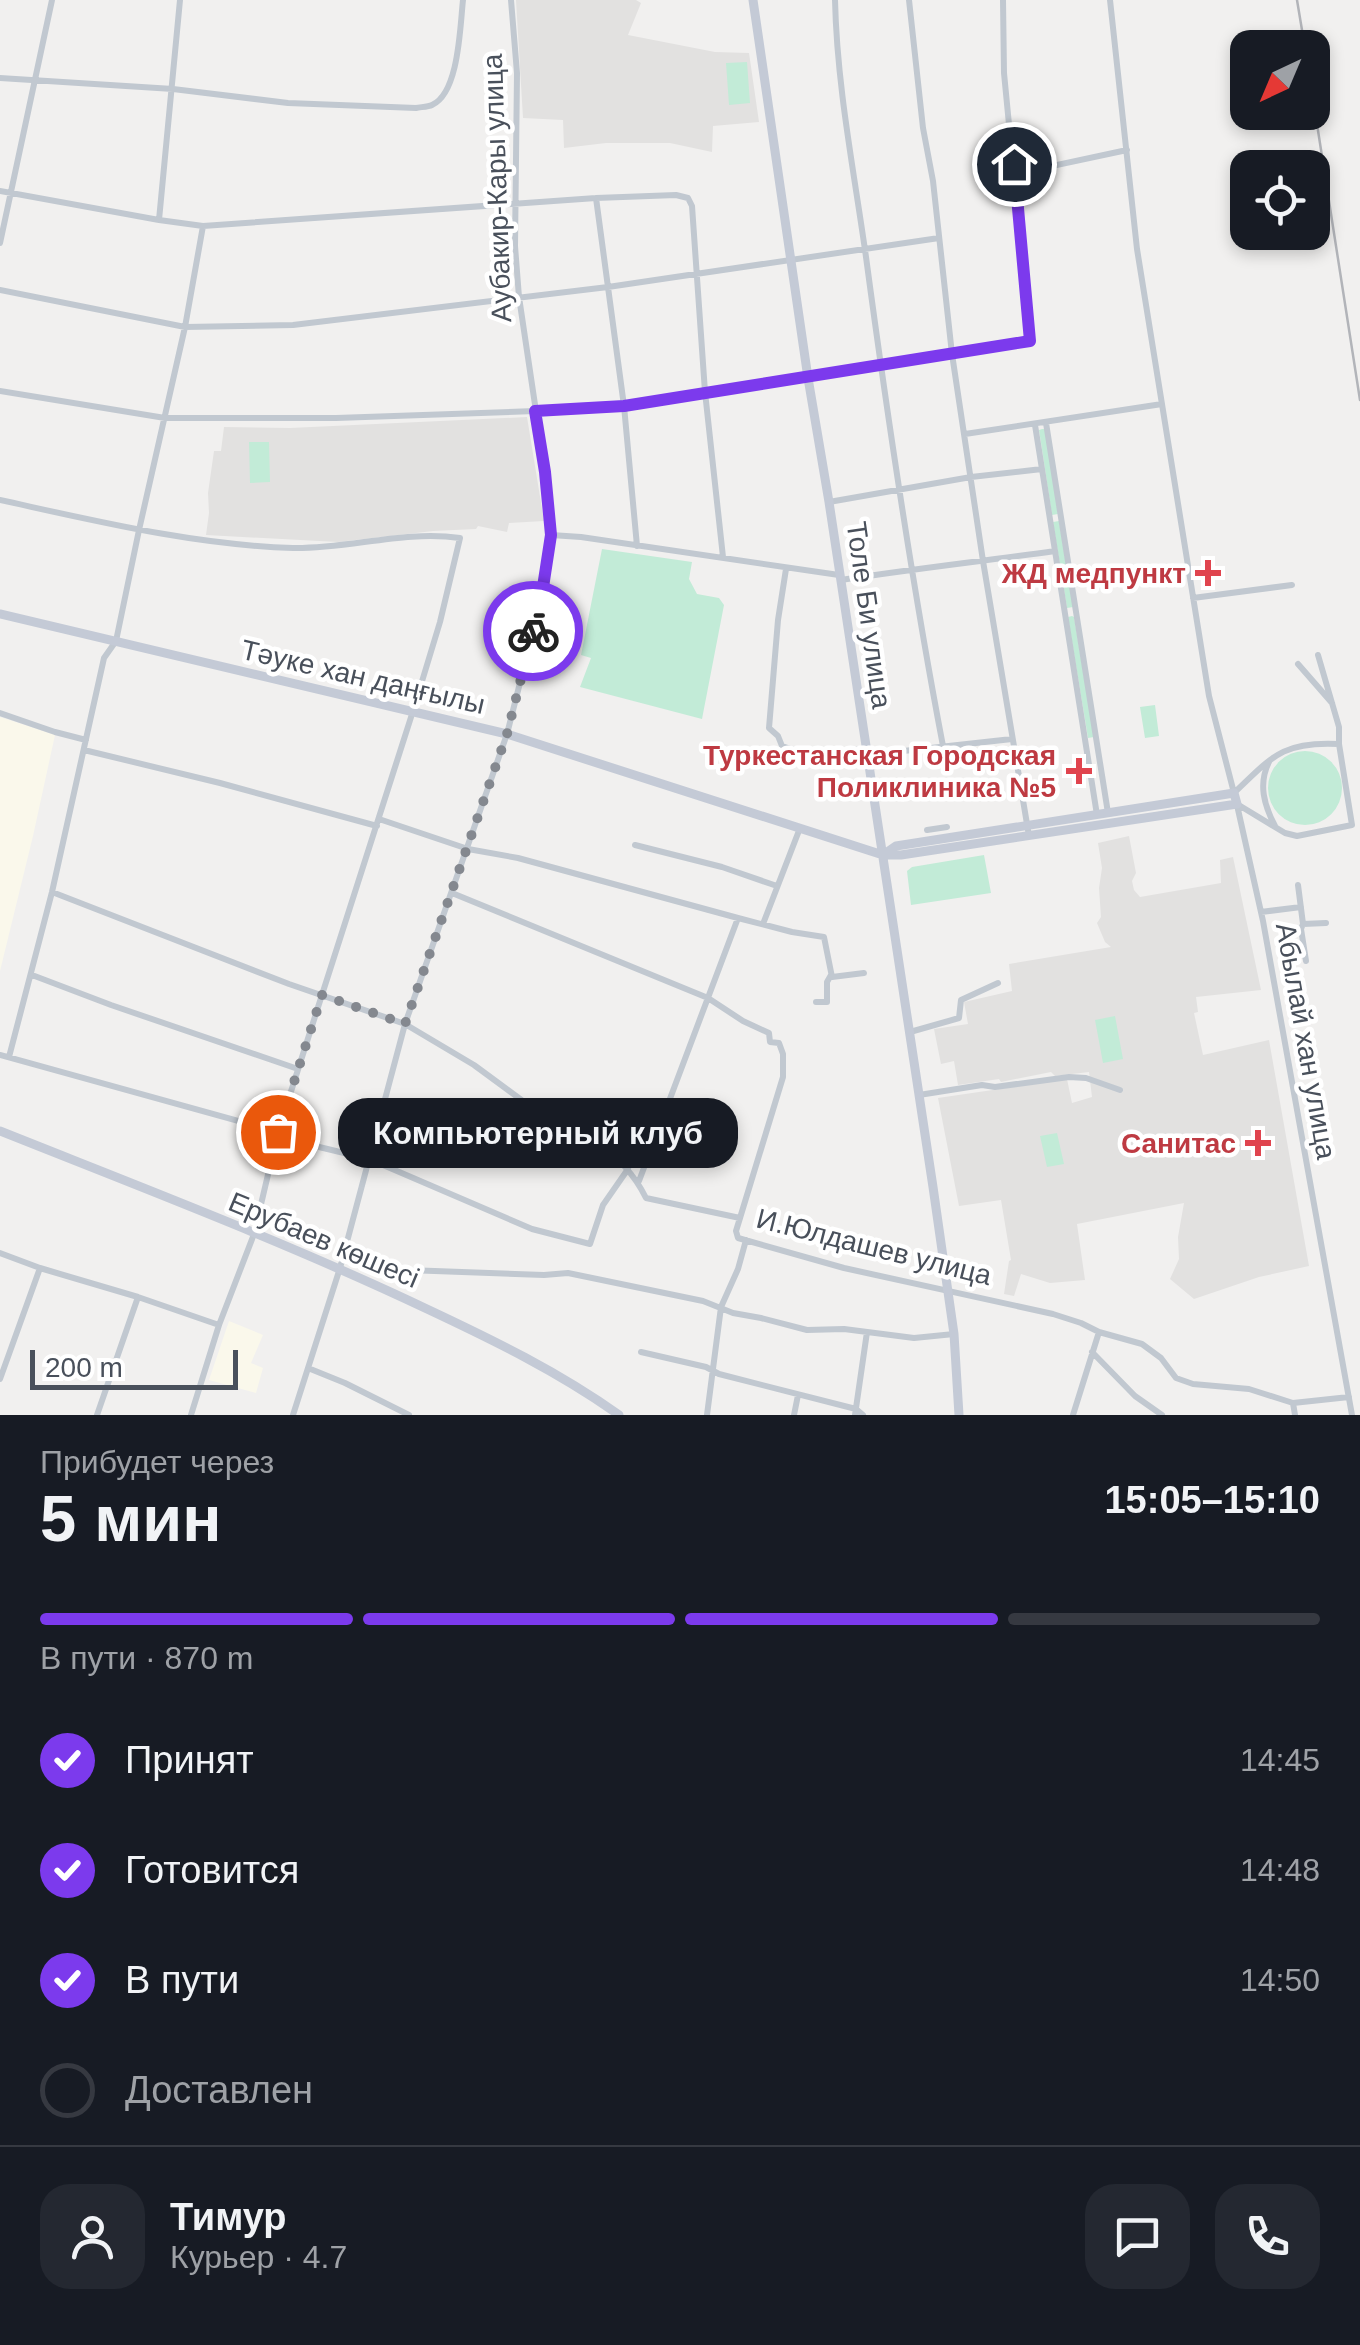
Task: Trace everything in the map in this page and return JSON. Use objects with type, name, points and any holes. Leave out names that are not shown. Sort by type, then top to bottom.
[{"type":"street","points":[[0,243],[52,0]]},
{"type":"street","points":[[159,220],[180,0]]},
{"type":"street","points":[[0,78],[174,89],[288,104],[430,106],[451,84],[463,0]]},
{"type":"street","name":"Аубакир-Кары улица","points":[[293,1415],[340,1264],[405,1024],[507,734],[541,600],[551,535],[515,246],[517,72],[511,0]]},
{"type":"street","name":"Толе Би улица","points":[[753,0],[920,1096],[954,1334],[959,1415]]},
{"type":"street","points":[[835,0],[836,51],[847,139],[924,645],[944,746]]},
{"type":"street","points":[[909,0],[952,354],[1028,831]]},
{"type":"street","points":[[0,391],[165,418],[336,418],[535,411],[624,406],[1030,341],[1004,72],[1003,0]]},
{"type":"street","name":"Абылай хан улица","points":[[1110,0],[1137,249],[1209,696],[1261,912],[1352,1415]]},
{"type":"street","points":[[1014,174],[1127,150]]},
{"type":"street","points":[[0,191],[203,226],[596,198],[688,198],[692,206],[705,392],[723,557]]},
{"type":"street","points":[[596,198],[624,406],[637,546]]},
{"type":"street","points":[[203,226],[185,327],[116,641],[104,658],[32,975],[4,1056],[370,1159],[516,1223],[590,1244],[603,1205],[628,1169]]},
{"type":"street","points":[[0,290],[185,327],[293,324],[608,287],[939,238]]},
{"type":"street","points":[[965,434],[1162,404]]},
{"type":"street","points":[[1046,423],[1102,814]]},
{"type":"street","points":[[1035,424],[1102,814]]},
{"type":"street","points":[[830,502],[1042,468]]},
{"type":"street","points":[[0,500],[168,535],[294,548],[410,536],[460,538],[413,711],[278,1132],[254,1234],[219,1325],[191,1415]]},
{"type":"street","points":[[551,535],[723,557],[840,578],[1055,551]]},
{"type":"street","points":[[786,569],[770,728],[782,746],[825,754],[1012,738]]},
{"type":"street","points":[[1193,598],[1292,585]]},
{"type":"street","name":"Тәуке хан даңғылы","points":[[0,614],[507,734],[883,855],[1236,798]]},
{"type":"street","points":[[1318,655],[1340,726],[1339,744],[1352,825],[1360,832]]},
{"type":"street","points":[[1298,664],[1333,704]]},
{"type":"street","points":[[0,713],[86,740]]},
{"type":"street","points":[[1339,744],[1308,744],[1281,750],[1236,798],[1276,827],[1298,836],[1352,825]]},
{"type":"street","points":[[84,750],[824,937],[832,977],[864,972]]},
{"type":"street","points":[[1272,757],[1262,782],[1267,810],[1276,827]]},
{"type":"street","name":"Тәуке хан даңғылы","points":[[1028,831],[1102,814],[1236,798]]},
{"type":"street","points":[[927,830],[947,827]]},
{"type":"street","points":[[763,924],[800,828]]},
{"type":"street","points":[[635,845],[778,886]]},
{"type":"street","points":[[1298,885],[1306,961]]},
{"type":"street","name":"И.Юлдашев улица","points":[[52,892],[405,1024],[474,1066],[535,1110],[538,1118],[601,1147],[628,1169],[646,1198],[740,1218],[738,1238],[844,1268],[1081,1323],[1142,1344],[1161,1358],[1176,1378],[1194,1384],[1249,1389],[1293,1403],[1349,1397]]},
{"type":"street","points":[[452,893],[708,998],[769,1033],[770,1042],[779,1044],[783,1054],[782,1077],[740,1218]]},
{"type":"street","points":[[1261,912],[1301,907]]},
{"type":"street","points":[[638,1182],[738,918]]},
{"type":"street","points":[[1303,924],[1326,923]]},
{"type":"street","points":[[816,1002],[827,1002],[827,982],[832,974]]},
{"type":"street","points":[[32,975],[298,1069]]},
{"type":"street","points":[[910,1032],[959,1018],[960,1000],[998,983]]},
{"type":"street","points":[[920,1096],[982,1085],[996,1087],[1069,1078],[1086,1078],[1120,1090]]},
{"type":"street","name":"Ерубаев көшесі","points":[[0,1130],[254,1234],[340,1264],[567,1380],[619,1415]]},
{"type":"street","points":[[707,1415],[721,1306],[746,1240]]},
{"type":"street","points":[[0,1253],[219,1325]]},
{"type":"street","points":[[340,1264],[407,1270],[568,1273],[667,1292],[721,1306],[732,1313],[807,1330],[844,1329],[914,1338],[954,1334]]},
{"type":"street","points":[[0,1379],[40,1268]]},
{"type":"street","points":[[97,1415],[138,1296]]},
{"type":"street","points":[[855,1412],[867,1332]]},
{"type":"street","points":[[1072,1415],[1099,1332]]},
{"type":"street","points":[[641,1352],[706,1367],[863,1415]]},
{"type":"street","points":[[1092,1352],[1135,1396],[1162,1415]]},
{"type":"street","points":[[308,1368],[409,1415]]},
{"type":"street","points":[[794,1415],[798,1395]]},
{"type":"street","points":[[1293,1403],[1294,1415]]},
{"type":"shaded area","points":[[516,0],[636,0],[641,3],[628,35],[715,52],[749,53],[759,122],[713,126],[712,152],[670,143],[606,143],[564,148],[563,120],[523,118]]},
{"type":"shaded area","points":[[527,417],[544,521],[509,523],[507,532],[478,526],[338,542],[206,535],[214,451],[221,451],[224,427],[290,428]]},
{"type":"shaded area","points":[[0,717],[55,735],[0,971]]},
{"type":"shaded area","points":[[1129,836],[1136,873],[1132,881],[1140,897],[1221,883],[1220,860],[1233,857],[1261,990],[1196,997],[1198,1012],[1194,1013],[1203,1055],[1269,1040],[1309,1266],[1259,1277],[1194,1299],[1170,1279],[1179,1259],[1184,1203],[1077,1224],[1085,1280],[1050,1283],[1021,1274],[1014,1296],[1004,1294],[1011,1260],[1001,1200],[959,1206],[938,1098],[1067,1079],[1072,1103],[1092,1097],[1089,1072],[1055,1076],[1051,1072],[958,1085],[954,1061],[941,1064],[934,1029],[968,1024],[964,1002],[1012,991],[1009,964],[1111,947],[1097,923],[1101,917],[1102,868],[1098,843]]},
{"type":"shaded area","points":[[229,1321],[263,1335],[251,1363],[263,1368],[256,1393],[209,1380]]},
{"type":"green space","points":[[747,62],[750,103],[729,105],[726,63]]},
{"type":"green space","points":[[1045,429],[1058,514],[1052,515],[1039,430]]},
{"type":"green space","points":[[249,442],[269,442],[270,482],[250,483]]},
{"type":"green space","points":[[1059,521],[1073,607],[1067,608],[1053,522]]},
{"type":"green space","points":[[602,549],[692,562],[689,579],[697,594],[719,598],[724,605],[702,719],[580,687],[591,658],[581,655]]},
{"type":"green space","points":[[1072,616],[1094,737],[1088,738],[1068,617]]},
{"type":"green space","points":[[1155,705],[1159,736],[1145,738],[1140,707]]},
{"type":"green space","points":[[1305,751],[1331,762],[1342,788],[1331,814],[1305,825],[1279,814],[1268,788],[1279,762]]},
{"type":"green space","points":[[984,855],[991,893],[911,905],[907,871],[912,867]]},
{"type":"green space","points":[[1115,1016],[1123,1059],[1103,1063],[1095,1020]]},
{"type":"green space","points":[[1057,1133],[1064,1164],[1047,1167],[1040,1136]]},
{"type":"railway","points":[[1297,0],[1302,30]]},
{"type":"railway","points":[[1318,130],[1360,400]]},
{"type":"way so far","points":[[278,1132],[322,995],[405,1024],[507,734],[533,631]]},
{"type":"place","name":"ЖД медпункт","points":[[1208,573]]},
{"type":"place","name":"Туркестанская Городская Поликлиника №5","points":[[1079,771]]},
{"type":"place","name":"Компьютерный клуб","points":[[278,1132]]},
{"type":"place","name":"Санитас","points":[[1258,1143]]},
{"type":"route","points":[[533,631],[551,535],[535,411],[624,406],[1030,341],[1014,164]]}]
